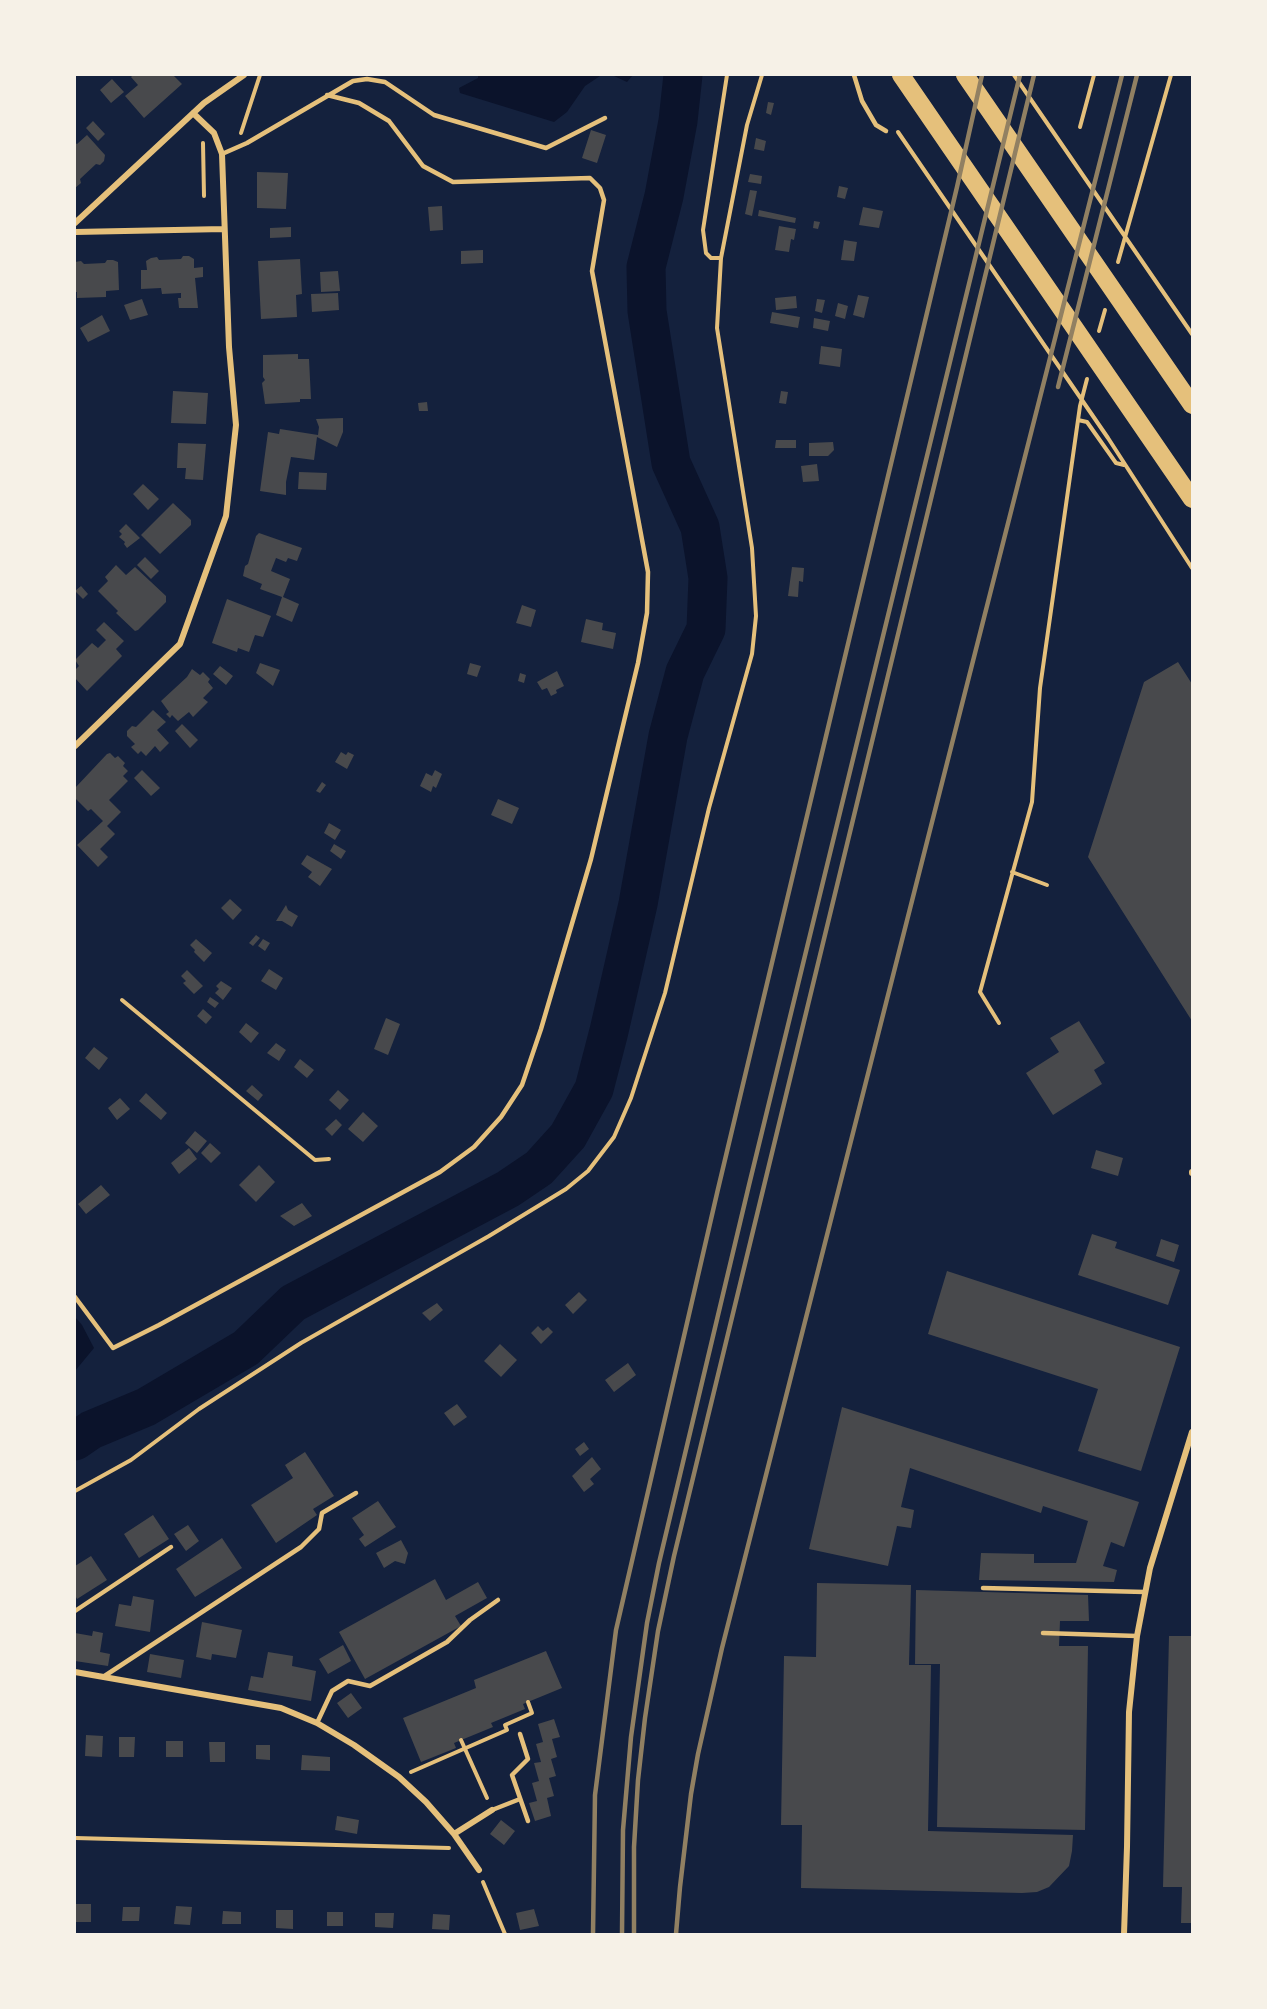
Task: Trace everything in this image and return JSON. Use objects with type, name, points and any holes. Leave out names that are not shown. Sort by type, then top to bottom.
[{"type":"highway","points":[[901,75],[1192,499]]},
{"type":"highway","points":[[964,75],[1192,405]]},
{"type":"street","points":[[75,223],[193,113],[244,75]]},
{"type":"street","points":[[75,746],[180,644],[226,516],[236,425],[229,347],[222,154],[214,133],[193,113]]},
{"type":"street","points":[[75,232],[224,229]]},
{"type":"street","points":[[1124,1934],[1129,1712],[1137,1636],[1150,1568],[1192,1432]]},
{"type":"street","points":[[75,1672],[281,1708],[317,1723],[354,1745],[399,1777],[426,1802],[454,1834],[479,1870]]},
{"type":"street","points":[[454,1834],[492,1810]]},
{"type":"lane","points":[[854,75],[862,100],[876,125],[886,131]]},
{"type":"lane","points":[[222,154],[237,148],[353,81],[368,79],[384,82],[434,115],[546,148],[605,118]]},
{"type":"lane","points":[[75,1297],[113,1348],[440,1172],[474,1147],[501,1117],[522,1085],[541,1029],[591,859],[638,663],[647,613],[648,572],[592,272],[604,200],[600,188],[590,178],[453,182],[423,166],[389,121],[358,103],[327,95]]},
{"type":"lane","points":[[102,1677],[301,1547],[319,1529],[322,1513],[356,1493]]},
{"type":"lane","points":[[75,1611],[171,1548]]},
{"type":"lane","points":[[983,1588],[1145,1593]]},
{"type":"lane","points":[[317,1723],[332,1691],[348,1682],[369,1686],[447,1642],[470,1620],[498,1600]]},
{"type":"lane","points":[[1043,1633],[1137,1636]]},
{"type":"lane","points":[[520,1734],[528,1759],[512,1775],[528,1821]]},
{"type":"lane","points":[[492,1810],[520,1799]]},
{"type":"path","points":[[237,148],[260,75]]},
{"type":"path","points":[[721,258],[711,258],[706,253],[703,230],[727,75]]},
{"type":"path","points":[[1014,75],[1192,334]]},
{"type":"path","points":[[1080,127],[1094,75]]},
{"type":"path","points":[[1117,266],[1171,75]]},
{"type":"path","points":[[892,124],[1108,438],[1192,568]]},
{"type":"path","points":[[204,196],[202,144],[214,133]]},
{"type":"path","points":[[1099,332],[1107,300]]},
{"type":"path","points":[[999,1023],[980,992],[1032,802],[1040,688],[1078,420],[1088,374]]},
{"type":"path","points":[[1078,420],[1087,422],[1116,463],[1125,465]]},
{"type":"path","points":[[1012,872],[1047,885]]},
{"type":"path","points":[[122,1000],[315,1160],[329,1159]]},
{"type":"path","points":[[399,1777],[507,1731],[505,1725],[532,1713],[528,1702]]},
{"type":"path","points":[[461,1740],[492,1810]]},
{"type":"path","points":[[75,1838],[466,1849]]},
{"type":"path","points":[[479,1870],[505,1934]]},
{"type":"water","points":[[478,75],[633,75],[627,82],[614,76],[600,76],[585,86],[567,112],[554,122],[460,93],[459,88],[478,78]]},
{"type":"water","points":[[75,1317],[94,1348],[75,1371]]},
{"type":"building","points":[[133,75],[173,75],[182,84],[144,118],[125,96],[138,85],[131,77]]},
{"type":"building","points":[[112,79],[124,92],[111,103],[100,90]]},
{"type":"building","points":[[768,102],[774,103],[771,115],[766,113]]},
{"type":"building","points":[[93,121],[105,134],[98,141],[86,128]]},
{"type":"building","points":[[591,130],[606,135],[597,163],[582,158]]},
{"type":"building","points":[[87,135],[105,155],[104,161],[100,165],[96,164],[80,179],[81,183],[75,188],[75,143],[77,144]]},
{"type":"building","points":[[756,138],[766,141],[764,151],[754,149]]},
{"type":"building","points":[[257,172],[288,173],[286,209],[257,208]]},
{"type":"building","points":[[750,174],[762,176],[761,184],[748,182]]},
{"type":"building","points":[[839,186],[848,188],[845,199],[837,197]]},
{"type":"building","points":[[750,190],[757,191],[752,216],[745,214]]},
{"type":"building","points":[[442,206],[443,230],[430,231],[428,207]]},
{"type":"building","points":[[863,207],[883,211],[879,228],[859,225]]},
{"type":"building","points":[[759,210],[796,218],[795,223],[758,216]]},
{"type":"building","points":[[814,221],[820,222],[818,229],[813,228]]},
{"type":"building","points":[[779,226],[796,229],[794,240],[791,239],[789,252],[775,250]]},
{"type":"building","points":[[291,227],[291,237],[270,238],[270,228]]},
{"type":"building","points":[[844,240],[857,242],[854,261],[841,260]]},
{"type":"building","points":[[483,250],[483,263],[461,264],[461,251]]},
{"type":"building","points":[[183,256],[194,259],[194,268],[203,267],[203,277],[195,278],[198,308],[179,308],[178,298],[181,298],[181,293],[162,294],[161,288],[141,289],[141,270],[147,270],[146,261],[157,257],[159,260],[181,259]]},
{"type":"building","points":[[300,259],[302,294],[296,295],[297,317],[261,319],[258,261]]},
{"type":"building","points":[[107,260],[118,262],[119,290],[106,291],[106,297],[77,298],[75,262],[105,263]]},
{"type":"building","points":[[338,271],[340,291],[321,292],[320,272]]},
{"type":"building","points":[[338,293],[339,310],[312,312],[311,294]]},
{"type":"building","points":[[858,295],[869,297],[864,318],[853,315]]},
{"type":"building","points":[[796,296],[797,308],[776,310],[775,298]]},
{"type":"building","points":[[142,299],[148,315],[130,320],[124,305]]},
{"type":"building","points":[[817,299],[825,300],[822,313],[815,311]]},
{"type":"building","points":[[838,303],[848,306],[845,319],[835,316]]},
{"type":"building","points":[[772,312],[800,317],[798,328],[770,323]]},
{"type":"building","points":[[102,315],[110,331],[88,342],[80,328]]},
{"type":"building","points":[[814,318],[830,321],[828,331],[813,328]]},
{"type":"building","points":[[821,346],[842,349],[840,367],[819,364]]},
{"type":"building","points":[[298,354],[298,359],[309,359],[311,399],[265,404],[262,383],[265,380],[263,355]]},
{"type":"building","points":[[173,391],[208,393],[206,424],[171,423]]},
{"type":"building","points":[[781,391],[788,392],[786,404],[779,403]]},
{"type":"building","points":[[427,402],[428,411],[419,411],[418,403]]},
{"type":"building","points":[[343,418],[343,432],[337,447],[317,437],[314,460],[291,457],[286,495],[260,491],[268,432],[279,434],[280,429],[318,435],[319,427],[316,419]]},
{"type":"building","points":[[776,440],[796,440],[796,448],[775,448]]},
{"type":"building","points":[[833,442],[834,450],[828,456],[809,456],[809,443]]},
{"type":"building","points":[[178,443],[206,444],[203,480],[185,479],[186,468],[177,468]]},
{"type":"building","points":[[817,464],[819,481],[803,482],[801,466]]},
{"type":"building","points":[[299,472],[327,473],[326,490],[298,489]]},
{"type":"building","points":[[143,484],[159,499],[148,510],[133,494]]},
{"type":"building","points":[[173,503],[191,520],[191,525],[160,554],[141,535]]},
{"type":"building","points":[[126,524],[140,538],[127,548],[125,542],[119,537],[122,534],[119,531]]},
{"type":"building","points":[[259,533],[302,548],[297,561],[288,558],[286,562],[276,558],[271,571],[290,579],[283,597],[299,604],[292,622],[276,615],[282,597],[260,589],[262,584],[243,576]]},
{"type":"building","points":[[145,557],[159,571],[151,579],[137,565]]},
{"type":"building","points":[[116,565],[126,575],[135,567],[166,596],[166,602],[135,631],[98,591],[108,581],[105,577]]},
{"type":"building","points":[[792,567],[804,568],[803,582],[799,581],[798,597],[788,596]]},
{"type":"building","points":[[81,586],[88,594],[83,599],[75,591]]},
{"type":"building","points":[[227,599],[271,616],[263,637],[255,635],[249,652],[238,648],[237,652],[212,643]]},
{"type":"building","points":[[522,605],[536,610],[531,627],[516,623]]},
{"type":"building","points":[[586,619],[603,623],[602,630],[616,633],[613,649],[581,642]]},
{"type":"building","points":[[104,622],[124,641],[116,649],[122,656],[87,691],[75,678],[75,670],[79,666],[75,660],[92,643],[98,648],[106,640],[96,630]]},
{"type":"building","points":[[1178,662],[1192,684],[1192,1021],[1088,857],[1144,682]]},
{"type":"building","points":[[260,663],[280,670],[273,686],[256,673]]},
{"type":"building","points":[[470,663],[481,666],[477,677],[467,674]]},
{"type":"building","points":[[220,666],[233,676],[226,685],[213,674]]},
{"type":"building","points":[[192,669],[200,675],[203,672],[210,679],[208,682],[213,688],[203,698],[208,702],[193,717],[189,712],[178,721],[172,715],[170,718],[166,714],[169,712],[161,701],[187,677]]},
{"type":"building","points":[[557,671],[564,686],[551,696],[547,688],[542,690],[537,682]]},
{"type":"building","points":[[520,673],[526,675],[524,683],[518,681]]},
{"type":"building","points":[[153,710],[166,722],[157,730],[169,743],[160,752],[155,746],[146,756],[141,751],[138,754],[131,747],[135,744],[127,736],[127,731],[132,726],[136,727]]},
{"type":"building","points":[[182,724],[198,740],[190,748],[175,731]]},
{"type":"building","points":[[341,752],[354,755],[347,769],[335,762]]},
{"type":"building","points":[[110,753],[115,758],[118,756],[125,763],[123,766],[128,771],[123,776],[128,781],[109,800],[121,812],[107,826],[115,834],[100,849],[108,857],[98,867],[77,845],[103,821],[75,798],[75,788]]},
{"type":"building","points":[[142,770],[160,788],[151,796],[134,778]]},
{"type":"building","points":[[435,770],[442,774],[436,788],[433,786],[431,792],[420,786],[426,773],[432,776]]},
{"type":"building","points":[[322,782],[326,785],[320,793],[316,791]]},
{"type":"building","points":[[498,799],[519,808],[512,824],[491,815]]},
{"type":"building","points":[[329,823],[341,830],[335,840],[324,833]]},
{"type":"building","points":[[334,844],[346,851],[341,859],[330,851]]},
{"type":"building","points":[[307,855],[332,869],[320,886],[308,877],[312,872],[301,864]]},
{"type":"building","points":[[230,899],[242,910],[233,920],[221,908]]},
{"type":"building","points":[[286,905],[288,910],[298,916],[292,927],[282,921],[276,921]]},
{"type":"building","points":[[256,935],[260,938],[253,946],[249,943]]},
{"type":"building","points":[[196,939],[212,953],[204,962],[190,945]]},
{"type":"building","points":[[263,939],[270,943],[265,951],[258,946]]},
{"type":"building","points":[[269,969],[283,978],[276,990],[261,981]]},
{"type":"building","points":[[187,970],[203,986],[194,994],[183,983],[186,981],[181,976]]},
{"type":"building","points":[[221,981],[232,988],[223,1000],[215,993],[219,989],[216,986]]},
{"type":"building","points":[[210,997],[219,1003],[215,1008],[207,1002]]},
{"type":"building","points":[[203,1009],[212,1017],[206,1024],[197,1016]]},
{"type":"building","points":[[386,1018],[400,1024],[388,1055],[374,1049]]},
{"type":"building","points":[[1079,1021],[1105,1063],[1094,1070],[1102,1084],[1053,1115],[1026,1073],[1059,1052],[1050,1038]]},
{"type":"building","points":[[246,1023],[259,1033],[251,1043],[239,1032]]},
{"type":"building","points":[[276,1043],[286,1050],[279,1061],[267,1053]]},
{"type":"building","points":[[94,1047],[108,1058],[99,1070],[85,1058]]},
{"type":"building","points":[[300,1059],[314,1070],[307,1078],[294,1067]]},
{"type":"building","points":[[252,1085],[263,1095],[258,1101],[246,1091]]},
{"type":"building","points":[[338,1090],[349,1100],[340,1110],[329,1100]]},
{"type":"building","points":[[146,1093],[167,1113],[161,1120],[139,1101]]},
{"type":"building","points":[[120,1098],[130,1109],[117,1120],[108,1108]]},
{"type":"building","points":[[363,1112],[378,1126],[363,1142],[348,1129]]},
{"type":"building","points":[[336,1119],[342,1125],[332,1136],[325,1129]]},
{"type":"building","points":[[195,1131],[207,1141],[197,1153],[185,1143]]},
{"type":"building","points":[[210,1143],[221,1153],[211,1163],[201,1153]]},
{"type":"building","points":[[189,1148],[197,1159],[179,1174],[171,1163]]},
{"type":"building","points":[[1096,1150],[1123,1158],[1118,1176],[1091,1168]]},
{"type":"building","points":[[259,1165],[275,1182],[256,1202],[239,1185]]},
{"type":"building","points":[[101,1185],[110,1195],[86,1214],[78,1204]]},
{"type":"building","points":[[302,1203],[312,1216],[294,1226],[280,1216]]},
{"type":"building","points":[[1092,1234],[1117,1242],[1115,1248],[1180,1270],[1168,1305],[1078,1275]]},
{"type":"building","points":[[1161,1239],[1179,1245],[1174,1262],[1156,1256]]},
{"type":"building","points":[[947,1271],[1180,1347],[1141,1471],[1078,1451],[1098,1389],[928,1334]]},
{"type":"building","points":[[579,1292],[587,1300],[573,1314],[565,1305]]},
{"type":"building","points":[[437,1303],[443,1310],[430,1321],[422,1313]]},
{"type":"building","points":[[538,1326],[543,1331],[548,1327],[553,1332],[541,1344],[531,1333]]},
{"type":"building","points":[[500,1344],[517,1360],[501,1377],[484,1361]]},
{"type":"building","points":[[628,1363],[636,1375],[614,1392],[605,1380]]},
{"type":"building","points":[[457,1404],[467,1417],[454,1426],[444,1413]]},
{"type":"building","points":[[842,1407],[1139,1502],[1124,1547],[1111,1542],[1103,1566],[1117,1570],[1114,1582],[979,1580],[981,1553],[1034,1554],[1034,1563],[1076,1563],[1088,1521],[1043,1506],[1041,1513],[910,1468],[901,1507],[914,1510],[911,1528],[897,1526],[888,1566],[809,1549]]},
{"type":"building","points":[[584,1442],[589,1449],[580,1456],[575,1449]]},
{"type":"building","points":[[305,1452],[334,1496],[313,1509],[317,1515],[276,1543],[251,1505],[293,1478],[285,1465]]},
{"type":"building","points":[[592,1457],[601,1469],[590,1479],[594,1484],[584,1492],[572,1476]]},
{"type":"building","points":[[378,1501],[396,1527],[365,1547],[359,1539],[364,1535],[352,1518]]},
{"type":"building","points":[[153,1515],[169,1539],[139,1558],[124,1534]]},
{"type":"building","points":[[188,1525],[199,1541],[186,1551],[174,1534]]},
{"type":"building","points":[[222,1538],[242,1568],[195,1597],[176,1569]]},
{"type":"building","points":[[401,1540],[408,1553],[405,1564],[395,1561],[384,1568],[376,1553]]},
{"type":"building","points":[[91,1556],[107,1580],[77,1599],[75,1566]]},
{"type":"building","points":[[435,1579],[446,1600],[478,1582],[487,1598],[455,1616],[461,1626],[365,1679],[339,1632]]},
{"type":"building","points":[[817,1583],[911,1585],[909,1665],[931,1665],[928,1831],[1073,1835],[1069,1866],[1049,1887],[1037,1892],[1022,1893],[801,1888],[802,1825],[781,1825],[784,1656],[816,1657]]},
{"type":"building","points":[[916,1590],[1088,1595],[1089,1621],[1060,1621],[1059,1646],[1088,1646],[1085,1830],[937,1827],[940,1664],[915,1664]]},
{"type":"building","points":[[133,1596],[154,1600],[150,1632],[115,1626],[119,1604],[131,1606]]},
{"type":"building","points":[[202,1622],[242,1630],[236,1658],[212,1654],[211,1660],[196,1657]]},
{"type":"building","points":[[93,1631],[103,1633],[100,1652],[110,1654],[108,1666],[75,1661],[75,1633],[92,1636]]},
{"type":"building","points":[[1169,1636],[1192,1636],[1192,1923],[1181,1923],[1182,1887],[1163,1887]]},
{"type":"building","points":[[343,1645],[351,1661],[328,1674],[319,1659]]},
{"type":"building","points":[[546,1651],[562,1688],[523,1704],[525,1709],[491,1723],[493,1727],[454,1743],[456,1748],[421,1762],[403,1718],[476,1688],[474,1680]]},
{"type":"building","points":[[268,1652],[293,1656],[292,1666],[316,1671],[311,1701],[248,1690],[251,1676],[263,1678]]},
{"type":"building","points":[[150,1654],[184,1660],[181,1678],[147,1672]]},
{"type":"building","points":[[351,1693],[362,1708],[348,1718],[337,1703]]},
{"type":"building","points":[[554,1719],[560,1737],[552,1739],[557,1757],[551,1759],[556,1776],[549,1778],[554,1796],[547,1798],[551,1816],[535,1821],[529,1803],[537,1801],[532,1783],[539,1781],[534,1763],[541,1762],[536,1744],[543,1742],[538,1724]]},
{"type":"building","points":[[86,1735],[103,1736],[102,1757],[85,1756]]},
{"type":"building","points":[[119,1737],[135,1737],[134,1757],[119,1757]]},
{"type":"building","points":[[166,1741],[183,1741],[183,1757],[166,1757]]},
{"type":"building","points":[[209,1742],[225,1742],[225,1762],[210,1762]]},
{"type":"building","points":[[256,1745],[270,1745],[270,1760],[256,1759]]},
{"type":"building","points":[[302,1755],[330,1757],[330,1771],[301,1770]]},
{"type":"building","points":[[337,1816],[359,1820],[357,1834],[335,1830]]},
{"type":"building","points":[[501,1820],[515,1831],[504,1845],[490,1834]]},
{"type":"building","points":[[75,1904],[91,1904],[91,1922],[75,1922]]},
{"type":"building","points":[[176,1906],[192,1907],[190,1925],[174,1924]]},
{"type":"building","points":[[123,1907],[140,1907],[139,1921],[122,1921]]},
{"type":"building","points":[[534,1909],[539,1926],[520,1930],[516,1913]]},
{"type":"building","points":[[276,1910],[293,1910],[293,1929],[276,1928]]},
{"type":"building","points":[[223,1911],[241,1912],[241,1924],[222,1924]]},
{"type":"building","points":[[327,1912],[343,1912],[343,1926],[327,1926]]},
{"type":"building","points":[[375,1913],[394,1913],[393,1928],[375,1927]]},
{"type":"building","points":[[433,1914],[450,1915],[449,1930],[432,1929]]},
{"type":"waterway","points":[[75,1441],[91,1430],[146,1407],[246,1348],[293,1303],[508,1189],[539,1168],[568,1136],[594,1089],[638,904],[668,736],[685,672],[706,629],[708,578],[700,527],[671,463],[647,311],[646,267],[664,196],[678,121],[683,75]]},
{"type":"railway","points":[[593,1934],[595,1795],[616,1630],[982,75]]},
{"type":"railway","points":[[622,1934],[623,1830],[631,1737],[647,1623],[659,1563],[1020,75]]},
{"type":"railway","points":[[634,1934],[634,1847],[638,1780],[658,1631],[674,1556],[1034,75]]},
{"type":"railway","points":[[676,1934],[691,1794],[722,1648],[1122,75]]},
{"type":"railway","points":[[1058,387],[1137,75]]}]
